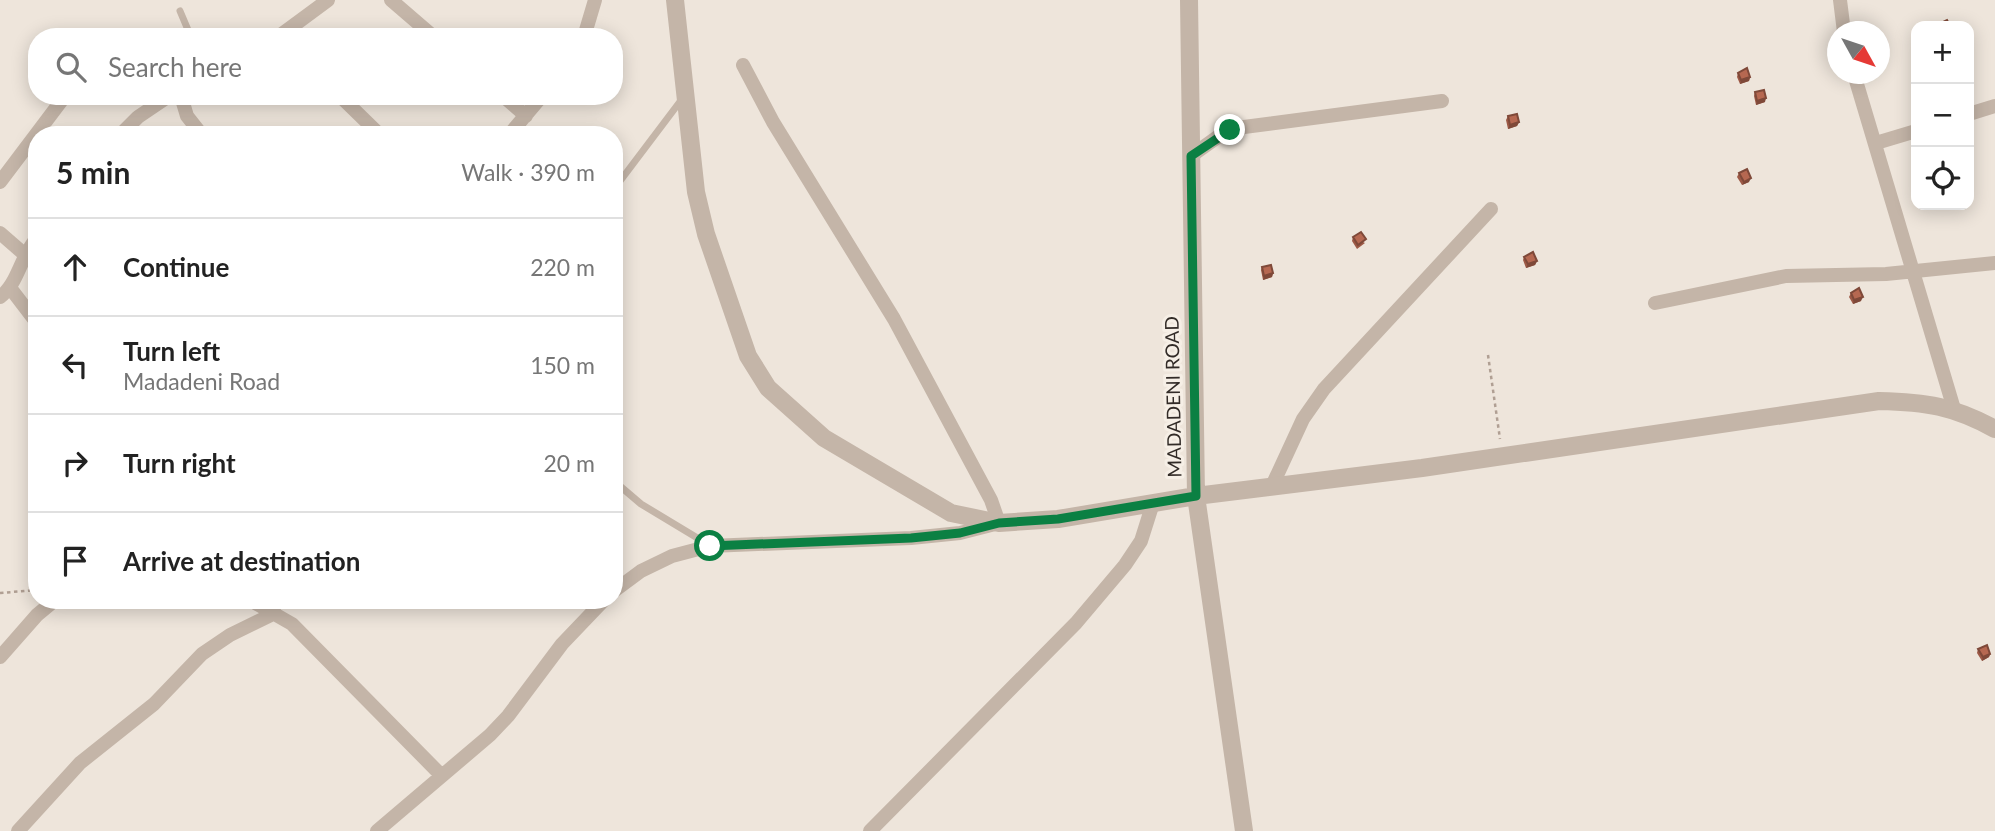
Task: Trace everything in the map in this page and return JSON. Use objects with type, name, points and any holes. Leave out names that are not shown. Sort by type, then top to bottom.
[{"type":"street","points":[[291,28],[328,0]]},
{"type":"street","points":[[391,0],[424,28]]},
{"type":"street","points":[[587,28],[595,0]]},
{"type":"street","points":[[675,0],[687,93],[688,144],[706,234],[748,356],[768,388],[824,438],[951,513],[999,523]]},
{"type":"street","name":"MADADENI ROAD","points":[[1189,0],[1196,496],[1244,831]]},
{"type":"street","points":[[1840,0],[1843,21]]},
{"type":"street","points":[[743,65],[773,122],[894,319],[991,500],[999,523]]},
{"type":"street","points":[[1857,84],[1915,270],[1954,409]]},
{"type":"street","points":[[1191,156],[1219,136],[1244,127],[1442,101]]},
{"type":"street","points":[[42,126],[58,105]]},
{"type":"street","points":[[129,126],[156,105]]},
{"type":"street","points":[[184,105],[187,116],[195,126]]},
{"type":"street","points":[[349,105],[371,126]]},
{"type":"street","points":[[513,105],[526,116]]},
{"type":"street","points":[[517,126],[535,105]]},
{"type":"street","points":[[1974,112],[1995,106]]},
{"type":"street","points":[[1876,143],[1911,132]]},
{"type":"street","points":[[0,182],[28,145]]},
{"type":"street","points":[[1272,486],[1303,419],[1324,388],[1491,209]]},
{"type":"street","points":[[0,233],[23,253]]},
{"type":"street","points":[[28,248],[23,253],[6,293],[28,314]]},
{"type":"street","points":[[1655,303],[1786,276],[1886,274],[1995,263]]},
{"type":"street","points":[[623,584],[641,571],[672,556],[710,546],[911,538],[960,533],[999,523],[1058,519],[1196,496],[1503,456],[1879,401],[1924,402],[1954,409],[1995,429]]},
{"type":"street","points":[[870,831],[1076,622],[1125,565],[1141,541],[1153,503]]},
{"type":"street","points":[[0,657],[43,609]]},
{"type":"street","points":[[267,609],[306,637],[440,774]]},
{"type":"street","points":[[377,831],[440,774],[464,758],[508,716],[562,644],[595,609]]},
{"type":"street","points":[[18,831],[80,763],[154,704],[202,654],[230,635],[275,613]]},
{"type":"lane","points":[[180,11],[187,28]]},
{"type":"lane","points":[[623,177],[687,93]]},
{"type":"lane","points":[[623,489],[641,504],[710,546]]},
{"type":"path","points":[[1488,355],[1503,456]]},
{"type":"path","points":[[0,593],[28,591]]},
{"type":"building","points":[[1747,68],[1750,77],[1741,80],[1738,73]]},
{"type":"building","points":[[1764,90],[1766,98],[1757,101],[1755,92]]},
{"type":"building","points":[[1517,114],[1519,122],[1510,125],[1508,116]]},
{"type":"building","points":[[1747,169],[1751,178],[1744,182],[1739,173]]},
{"type":"building","points":[[1361,232],[1366,239],[1358,245],[1353,237]]},
{"type":"building","points":[[1533,252],[1537,261],[1528,264],[1524,257]]},
{"type":"building","points":[[1271,265],[1273,273],[1264,276],[1262,267]]},
{"type":"building","points":[[1859,288],[1863,297],[1854,300],[1851,293]]},
{"type":"building","points":[[1987,645],[1990,654],[1983,657],[1978,649]]},
{"type":"route","points":[[710,546],[857,538],[911,538],[960,533],[999,523],[1058,519],[1196,496],[1191,156],[1230,130]]}]
